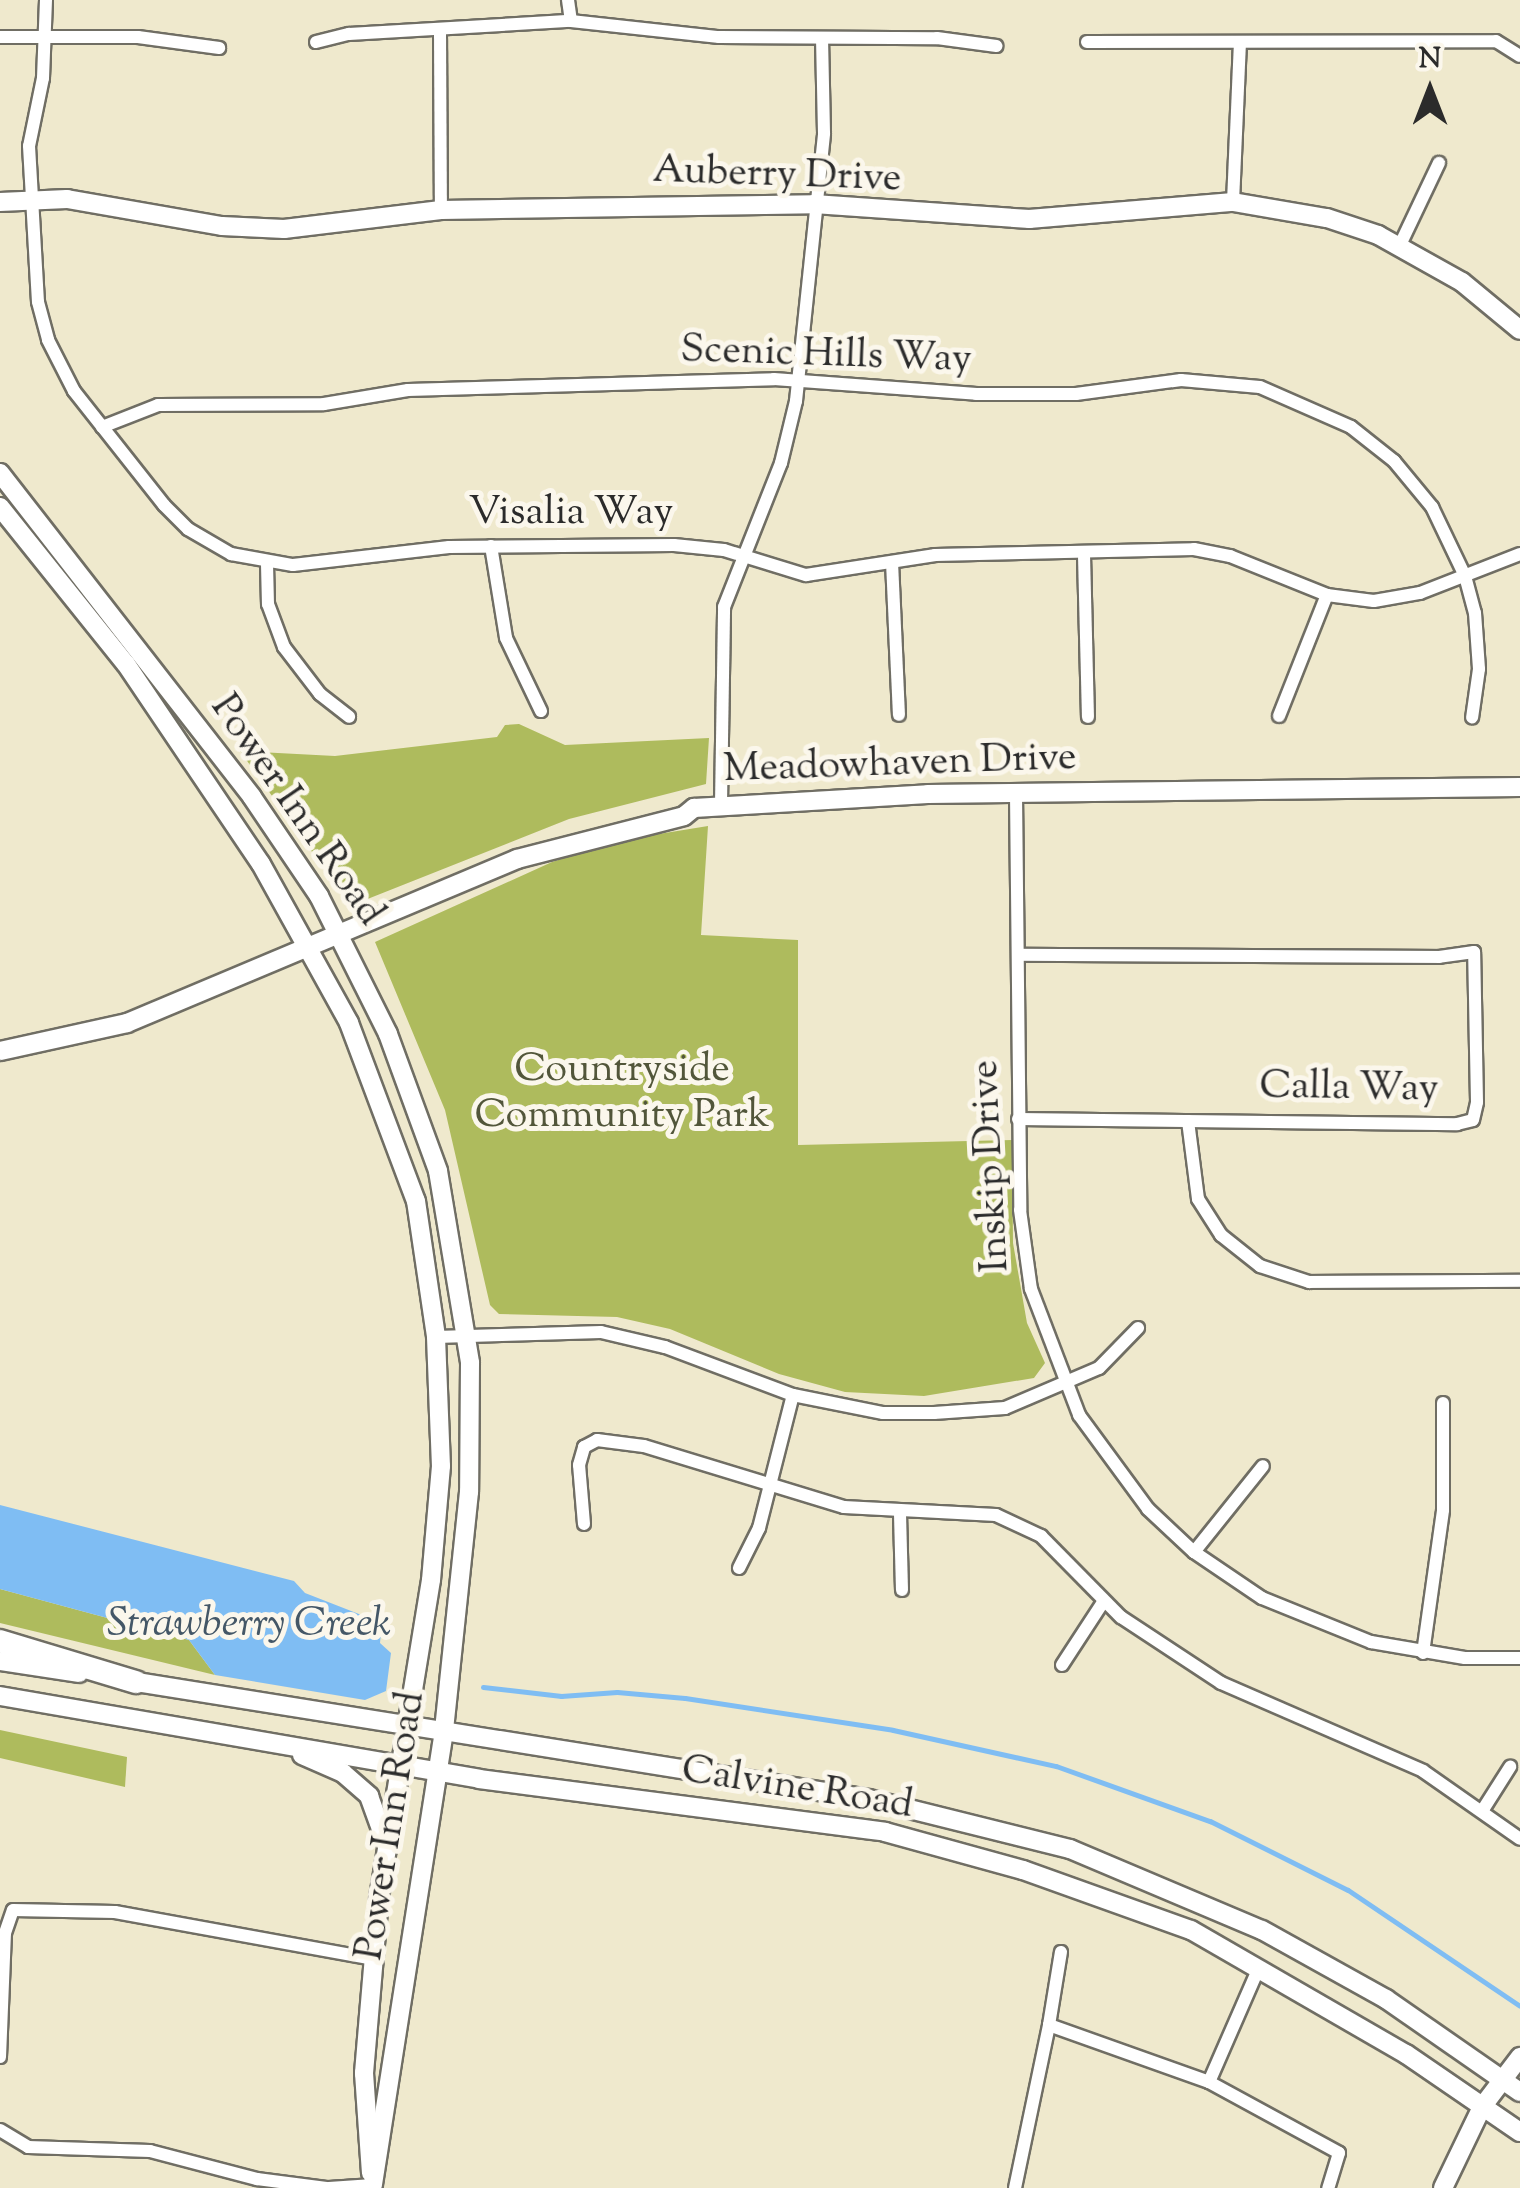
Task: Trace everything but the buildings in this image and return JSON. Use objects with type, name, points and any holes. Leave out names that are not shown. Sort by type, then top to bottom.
[{"type":"highway","points":[[0,1641],[136,1682]]},
{"type":"main road","name":"Auberry Drive","points":[[0,202],[33,198],[104,202],[243,229],[307,229],[441,210],[814,204],[990,220],[1233,202],[1327,218],[1400,245],[1462,282],[1520,330]]},
{"type":"main road","name":"Power Inn Road","points":[[0,472],[252,798],[341,932],[388,1034],[438,1171],[467,1334],[469,1492],[444,1731],[374,2186]]},
{"type":"main road","name":"Power Inn Road","points":[[0,508],[126,664],[309,946],[349,1023],[416,1200],[436,1337],[437,1523],[402,1765],[386,1844],[373,1959],[364,2088],[374,2186]]},
{"type":"main road","name":"Meadowhaven Drive","points":[[0,1051],[127,1023],[517,859],[721,804],[1016,794],[1520,786]]},
{"type":"main road","name":"Calvine Road","points":[[0,1661],[870,1799],[1070,1849],[1262,1930],[1386,2000],[1520,2092]]},
{"type":"main road","name":"Calvine Road","points":[[0,1696],[438,1772],[885,1832],[1089,1891],[1191,1930],[1406,2054],[1520,2132]]},
{"type":"main road","points":[[277,1744],[342,1774],[369,1796],[386,1844]]},
{"type":"main road","points":[[1443,2188],[1482,2107],[1520,2057]]},
{"type":"street","name":"Visalia Way","points":[[46,0],[46,37],[29,146],[38,302],[48,340],[102,427],[188,529],[216,548],[266,564],[491,546],[674,545],[738,556],[806,575],[935,555],[1212,552],[1327,595],[1389,600],[1520,554]]},
{"type":"street","points":[[568,0],[571,21]]},
{"type":"street","points":[[316,42],[349,34],[440,32],[571,21],[719,37],[954,39],[996,46]]},
{"type":"street","points":[[440,32],[441,210]]},
{"type":"street","points":[[0,37],[138,37],[220,48]]},
{"type":"street","points":[[721,804],[721,640],[738,556],[780,463],[799,378],[824,133],[822,38]]},
{"type":"street","points":[[1087,42],[1496,41],[1520,56]]},
{"type":"street","points":[[1233,202],[1240,42]]},
{"type":"street","points":[[1400,245],[1439,162]]},
{"type":"street","name":"Scenic Hills Way","points":[[102,427],[158,405],[324,404],[408,390],[799,378],[993,394],[1076,394],[1201,380],[1280,392],[1334,416],[1394,461],[1432,507],[1466,576],[1479,652],[1472,718]]},
{"type":"street","points":[[491,546],[506,638],[541,711]]},
{"type":"street","points":[[1084,555],[1088,717]]},
{"type":"street","points":[[892,562],[899,715]]},
{"type":"street","points":[[266,564],[268,604],[284,647],[320,694],[349,717]]},
{"type":"street","points":[[1279,716],[1327,595]]},
{"type":"street","name":"Inskip Drive","points":[[1016,794],[1020,955],[1018,1119],[1031,1290],[1064,1383],[1122,1479],[1194,1552],[1291,1614],[1423,1653],[1520,1658]]},
{"type":"street","name":"Calla Way","points":[[1018,1119],[1473,1120],[1474,952],[1439,958],[1020,955]]},
{"type":"street","points":[[1188,1121],[1198,1199],[1221,1236],[1260,1266],[1309,1282],[1520,1281]]},
{"type":"street","points":[[436,1337],[601,1332],[665,1347],[793,1395],[883,1413],[1004,1408],[1099,1368],[1138,1328]]},
{"type":"street","points":[[739,1568],[769,1488],[793,1395]]},
{"type":"street","points":[[1423,1653],[1444,1510],[1443,1403]]},
{"type":"street","points":[[584,1524],[579,1466],[584,1447],[596,1440],[644,1446],[769,1488],[900,1514],[980,1512],[1019,1524],[1054,1547],[1103,1602],[1220,1683],[1385,1751],[1484,1808],[1520,1839]]},
{"type":"street","points":[[1194,1552],[1263,1466]]},
{"type":"street","points":[[900,1514],[902,1590]]},
{"type":"street","points":[[1062,1665],[1103,1602]]},
{"type":"street","points":[[1484,1808],[1510,1767]]},
{"type":"street","points":[[0,2057],[5,1933],[13,1910],[115,1912],[373,1959]]},
{"type":"street","points":[[1015,2188],[1061,1952]]},
{"type":"street","points":[[1208,2082],[1258,1970]]},
{"type":"street","points":[[1049,2026],[1208,2082],[1339,2153],[1328,2188]]},
{"type":"street","points":[[0,2130],[28,2147],[150,2151],[257,2179],[327,2188],[374,2186]]},
{"type":"green space","points":[[519,724],[565,745],[709,738],[706,784],[569,819],[365,900],[348,897],[337,887],[240,751],[335,756],[497,737],[505,725]]},
{"type":"green space","name":"Countryside Community Park","points":[[708,826],[701,935],[798,940],[798,1145],[1012,1140],[1013,1243],[1027,1323],[1045,1363],[1034,1378],[924,1396],[845,1392],[779,1374],[670,1329],[617,1317],[499,1314],[490,1305],[445,1110],[375,942],[552,862],[622,840]]},
{"type":"green space","points":[[0,1589],[189,1640],[215,1675],[0,1623]]},
{"type":"green space","points":[[0,1730],[127,1757],[125,1787],[0,1758]]},
{"type":"water","name":"Strawberry Creek","points":[[0,1505],[294,1581],[305,1593],[382,1623],[380,1643],[391,1653],[386,1691],[365,1700],[215,1675],[189,1640],[0,1589]]},
{"type":"waterway","name":"Strawberry Creek","points":[[483,1687],[561,1696],[617,1692],[685,1698],[893,1730],[1056,1766],[1210,1821],[1348,1890],[1520,2006]]}]
